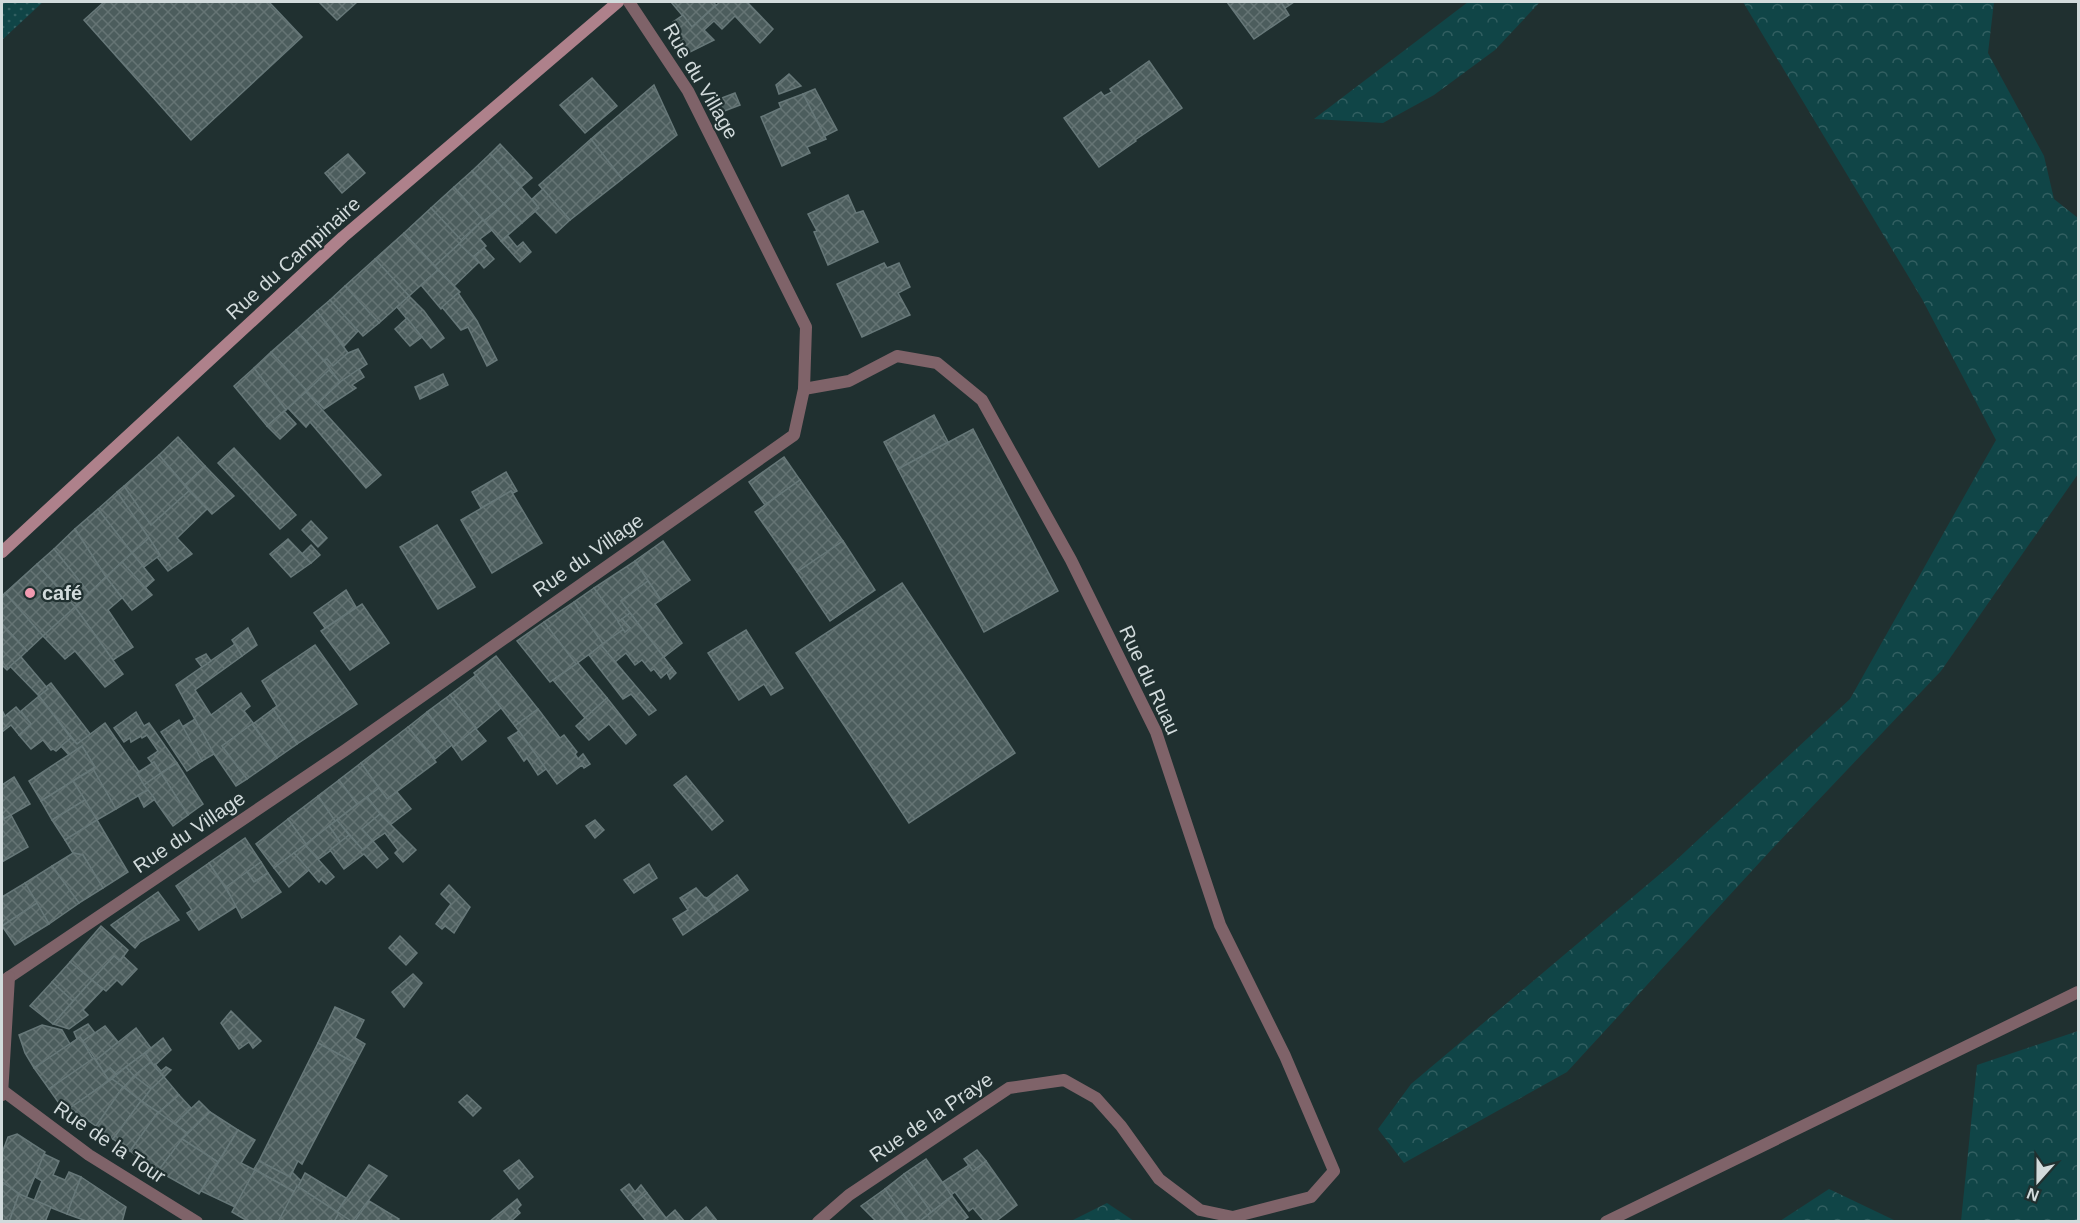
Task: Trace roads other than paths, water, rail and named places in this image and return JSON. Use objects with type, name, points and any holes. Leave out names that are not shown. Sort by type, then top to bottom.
[{"type":"main road","name":"Rue du Campinaire","points":[[2,552],[344,237],[618,2]]},
{"type":"street","name":"Rue du Village","points":[[5,980],[334,758],[794,435],[804,389],[806,327],[688,91],[630,2]]},
{"type":"street","name":"Rue du Ruau","points":[[804,389],[849,381],[897,356],[937,363],[982,400],[1071,560],[1156,732],[1220,925],[1285,1056],[1334,1171]]},
{"type":"street","points":[[2,1092],[5,980]]},
{"type":"street","points":[[1606,1221],[2079,992]]},
{"type":"street","name":"Rue de la Praye","points":[[819,1221],[849,1195],[1010,1088],[1064,1080],[1096,1098],[1121,1126],[1159,1179],[1200,1209],[1233,1217],[1311,1197],[1334,1171]]},
{"type":"street","name":"Rue de la Tour","points":[[2,1092],[89,1155],[197,1221]]},
{"type":"place","name":"café","points":[[30,593]]}]
